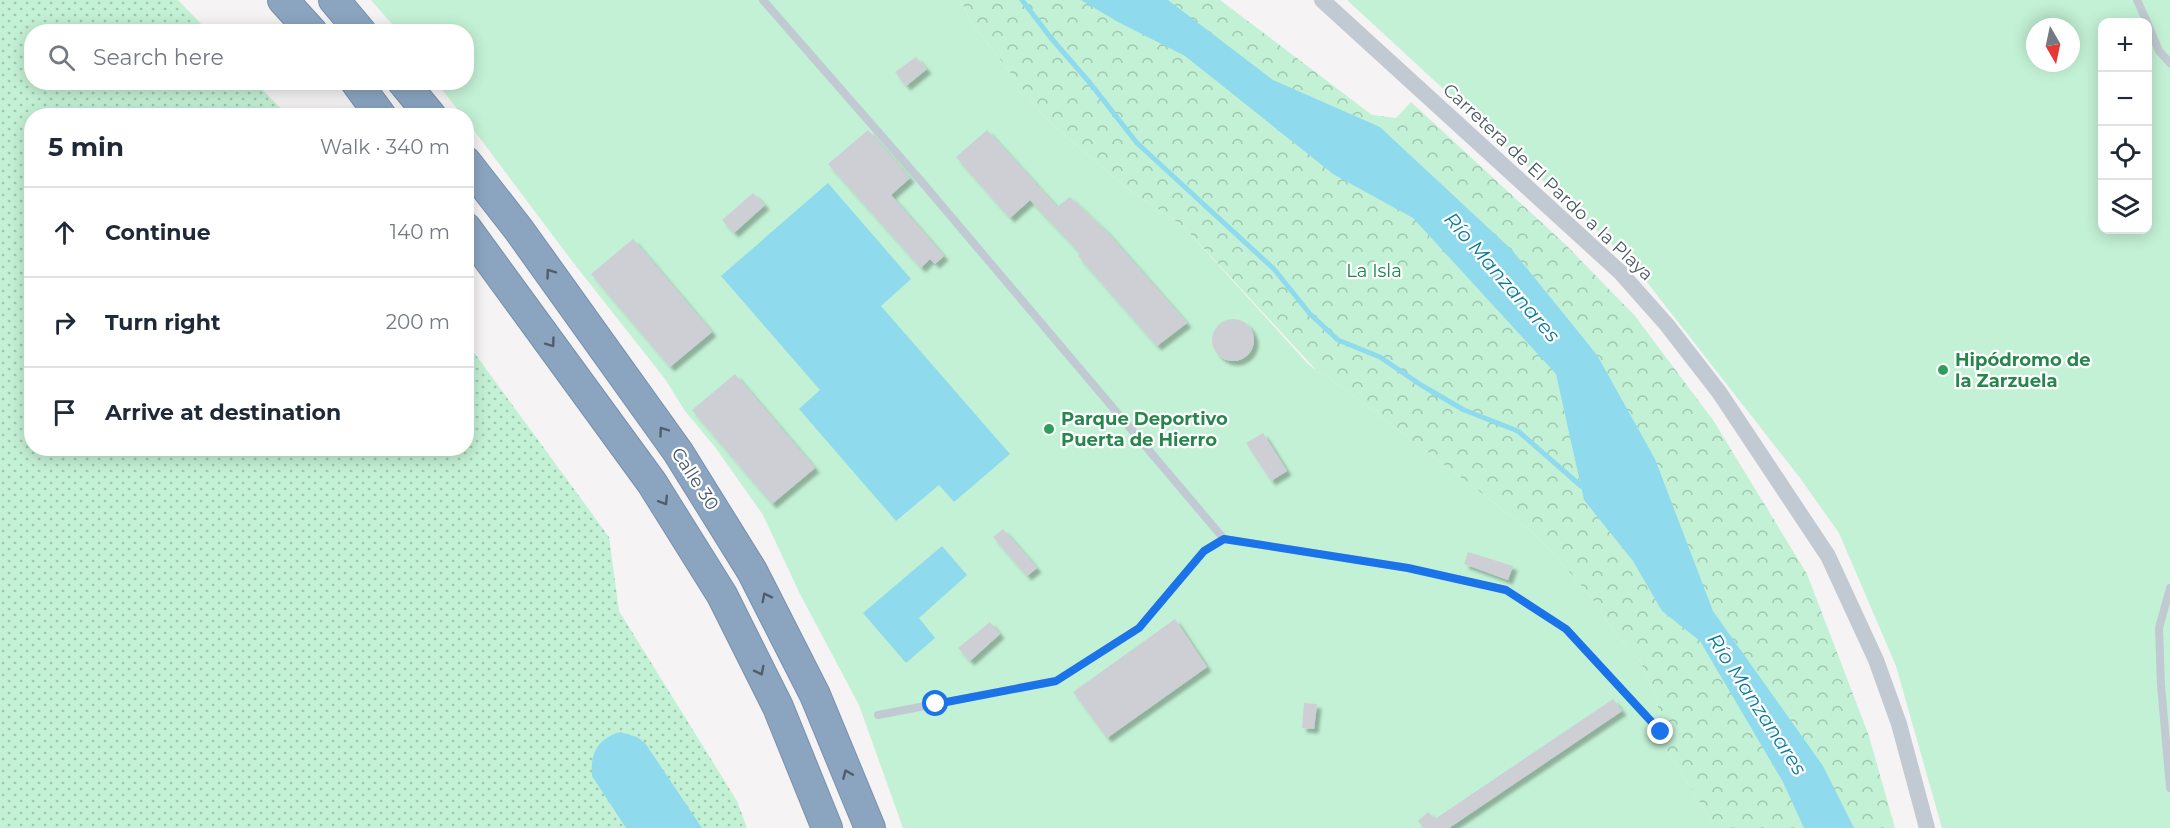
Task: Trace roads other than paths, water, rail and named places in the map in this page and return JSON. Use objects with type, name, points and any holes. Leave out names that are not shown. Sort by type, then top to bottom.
[{"type":"highway","points":[[284,0],[305,24]]},
{"type":"highway","points":[[334,0],[354,24]]},
{"type":"highway","points":[[362,90],[375,108]]},
{"type":"highway","points":[[410,90],[424,108]]},
{"type":"highway","name":"Calle 30","points":[[474,172],[519,230],[678,452],[752,571],[814,695],[870,828]]},
{"type":"highway","name":"Calle 30","points":[[474,239],[652,483],[722,595],[778,707],[827,828]]},
{"type":"street","name":"Carretera de El Pardo a la Playa","points":[[1323,0],[1620,272],[1667,325],[1719,392],[1828,556],[1899,724],[1927,828]]},
{"type":"lane","points":[[763,0],[921,181],[1224,539]]},
{"type":"lane","points":[[2137,0],[2145,18]]},
{"type":"lane","points":[[2152,35],[2159,51],[2170,63]]},
{"type":"lane","points":[[878,715],[1056,681],[1139,628],[1204,551],[1224,539],[1408,568],[1506,590],[1566,629],[1661,732]]},
{"type":"lane","points":[[2170,588],[2159,628],[2161,685],[2170,788]]},
{"type":"water","name":"Río Manzanares","points":[[1081,0],[1168,0],[1273,80],[1380,127],[1512,250],[1597,355],[1655,459],[1713,611],[1823,766],[1854,828],[1804,828],[1783,782],[1700,641],[1662,611],[1633,561],[1584,500],[1556,374],[1413,218],[1333,174],[1185,56],[1118,22]]},
{"type":"water","points":[[828,183],[911,279],[881,306],[1010,454],[954,502],[939,485],[896,521],[799,409],[820,390],[721,276]]},
{"type":"water","points":[[942,546],[967,575],[919,618],[935,638],[906,663],[863,613]]},
{"type":"water","points":[[620,732],[637,737],[645,743],[702,828],[626,828],[592,776],[592,760],[597,748],[606,738]]},
{"type":"waterway","points":[[1022,0],[1137,143],[1274,269],[1310,314],[1338,340],[1380,357],[1421,385],[1464,410],[1518,431],[1581,486]]},
{"type":"place","name":"Hipódromo de la Zarzuela","points":[[1943,370]]},
{"type":"place","name":"Parque Deportivo Puerta de Hierro","points":[[1049,429]]},
{"type":"park label","name":"La Isla","points":[[1374,271]]}]
